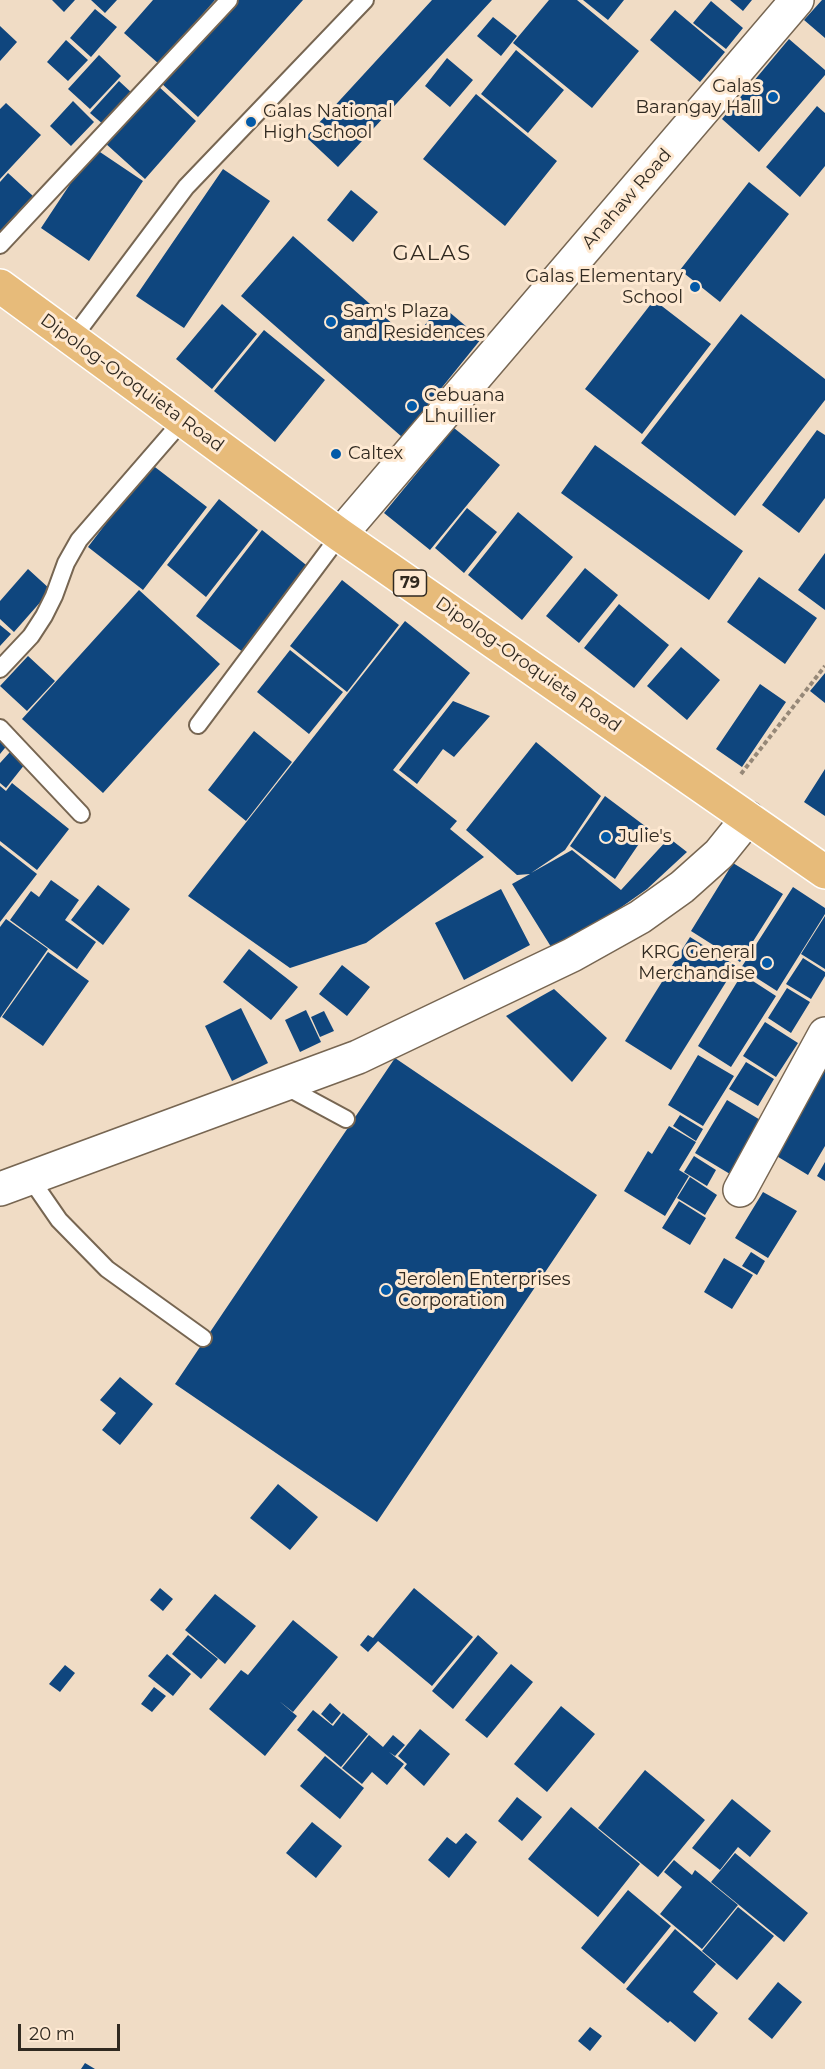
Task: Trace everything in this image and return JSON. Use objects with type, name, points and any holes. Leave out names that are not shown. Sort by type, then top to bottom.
[{"type":"main road","name":"Dipolog-Oroquieta Road","points":[[0,286],[340,535],[825,872]]},
{"type":"street","name":"Anahaw Road","points":[[340,535],[797,0]]},
{"type":"street","points":[[15,1183],[358,1056],[572,955],[640,917],[682,887],[719,854],[748,818]]},
{"type":"street","points":[[740,1190],[825,1034]]},
{"type":"lane","points":[[0,245],[229,0]]},
{"type":"lane","points":[[72,339],[186,187],[364,0]]},
{"type":"lane","points":[[0,669],[31,636],[44,616],[66,562],[79,540],[183,420]]},
{"type":"lane","points":[[198,725],[340,535]]},
{"type":"lane","points":[[0,728],[81,813]]},
{"type":"lane","points":[[282,1084],[346,1119]]},
{"type":"lane","points":[[15,1183],[59,1220],[107,1269],[202,1338]]},
{"type":"path","points":[[721,800],[825,666]]},
{"type":"building","points":[[52,0],[75,0],[64,12]]},
{"type":"building","points":[[91,0],[117,0],[105,13]]},
{"type":"building","points":[[153,0],[215,0],[159,64],[124,33]]},
{"type":"building","points":[[234,0],[303,0],[198,117],[160,82]]},
{"type":"building","points":[[432,0],[492,0],[338,167],[306,137]]},
{"type":"building","points":[[549,0],[577,0],[639,51],[592,108],[513,43]]},
{"type":"building","points":[[583,0],[624,0],[608,20]]},
{"type":"building","points":[[730,0],[752,0],[743,11]]},
{"type":"building","points":[[822,0],[825,0],[825,38],[804,20]]},
{"type":"building","points":[[711,1],[743,28],[726,49],[693,23]]},
{"type":"building","points":[[95,9],[117,27],[91,57],[70,38]]},
{"type":"building","points":[[675,10],[725,52],[700,82],[650,40]]},
{"type":"building","points":[[493,17],[517,36],[501,56],[477,36]]},
{"type":"building","points":[[0,26],[17,42],[0,61]]},
{"type":"building","name":"Galas Barangay Hall","points":[[789,39],[825,70],[825,75],[759,152],[722,119]]},
{"type":"building","points":[[66,40],[88,60],[68,81],[47,62]]},
{"type":"building","points":[[516,50],[564,90],[528,133],[481,94]]},
{"type":"building","points":[[99,55],[121,76],[90,109],[68,89]]},
{"type":"building","points":[[447,58],[473,80],[450,107],[425,86]]},
{"type":"building","points":[[119,81],[133,94],[104,125],[90,113]]},
{"type":"building","points":[[157,85],[196,121],[145,179],[105,143]]},
{"type":"building","points":[[476,94],[557,161],[505,226],[423,159]]},
{"type":"building","points":[[73,101],[94,122],[71,146],[50,126]]},
{"type":"building","points":[[6,103],[41,135],[0,179],[0,109]]},
{"type":"building","points":[[817,106],[825,113],[825,166],[800,197],[766,167]]},
{"type":"building","points":[[94,148],[143,181],[89,261],[41,228]]},
{"type":"building","points":[[223,169],[270,201],[184,328],[136,296]]},
{"type":"building","points":[[8,173],[33,196],[0,231],[0,182]]},
{"type":"building","points":[[749,182],[789,214],[720,302],[680,270]]},
{"type":"building","points":[[351,190],[378,212],[353,242],[327,220]]},
{"type":"building","name":"Sam's Plaza and Residences","points":[[293,236],[412,341],[441,305],[481,339],[402,437],[241,296]]},
{"type":"building","points":[[654,300],[711,344],[642,434],[585,389]]},
{"type":"building","points":[[222,304],[257,334],[212,389],[176,359]]},
{"type":"building","points":[[741,314],[825,379],[825,400],[735,516],[641,443]]},
{"type":"building","points":[[264,330],[325,380],[275,442],[214,391]]},
{"type":"building","points":[[454,428],[500,465],[430,550],[384,513]]},
{"type":"building","points":[[817,430],[825,435],[825,498],[799,533],[762,505]]},
{"type":"building","points":[[595,445],[743,551],[709,600],[561,493]]},
{"type":"building","points":[[151,464],[207,507],[143,590],[88,547]]},
{"type":"building","points":[[219,499],[258,530],[206,597],[167,565]]},
{"type":"building","points":[[467,508],[497,532],[464,573],[435,548]]},
{"type":"building","points":[[518,512],[573,557],[522,620],[468,575]]},
{"type":"building","points":[[262,530],[310,568],[244,653],[196,616]]},
{"type":"building","points":[[825,553],[825,610],[798,590]]},
{"type":"building","points":[[585,568],[618,595],[579,643],[546,616]]},
{"type":"building","points":[[28,569],[51,590],[14,632],[0,619],[0,601]]},
{"type":"building","points":[[759,577],[817,618],[785,664],[727,622]]},
{"type":"building","points":[[342,580],[399,625],[347,692],[290,646]]},
{"type":"building","points":[[139,590],[220,664],[103,793],[22,719]]},
{"type":"building","points":[[619,604],[669,645],[634,688],[584,648]]},
{"type":"building","points":[[405,621],[470,673],[393,770],[457,821],[450,829],[484,857],[366,943],[290,968],[188,896]]},
{"type":"building","points":[[0,625],[11,634],[0,646]]},
{"type":"building","points":[[681,647],[720,680],[687,720],[647,686]]},
{"type":"building","points":[[290,650],[343,692],[309,734],[257,692]]},
{"type":"building","points":[[28,656],[55,681],[27,711],[0,686]]},
{"type":"building","points":[[825,673],[825,703],[810,691]]},
{"type":"building","points":[[760,684],[786,702],[742,767],[716,749]]},
{"type":"building","points":[[453,701],[490,716],[454,757],[443,749],[417,784],[399,770]]},
{"type":"building","points":[[254,731],[292,762],[246,821],[208,790]]},
{"type":"building","points":[[0,735],[9,743],[0,754]]},
{"type":"building","points":[[536,742],[601,796],[565,850],[531,873],[572,850],[621,890],[669,838],[687,852],[647,889],[572,942],[553,950],[512,884],[530,874],[517,875],[466,830]]},
{"type":"building","points":[[10,752],[25,764],[6,788],[0,783],[0,763]]},
{"type":"building","points":[[825,769],[825,816],[804,802]]},
{"type":"building","points":[[12,783],[69,829],[37,870],[0,841],[0,786],[6,791]]},
{"type":"building","points":[[605,796],[649,829],[615,879],[570,846]]},
{"type":"building","points":[[0,845],[37,874],[0,922]]},
{"type":"building","points":[[733,863],[783,894],[740,962],[691,931]]},
{"type":"building","points":[[51,880],[79,900],[65,920],[96,942],[77,969],[10,920],[31,891],[39,897]]},
{"type":"building","points":[[98,885],[130,909],[103,945],[71,920]]},
{"type":"building","points":[[793,887],[825,908],[825,914],[777,991],[741,968]]},
{"type":"building","points":[[501,889],[530,945],[464,980],[435,923]]},
{"type":"building","points":[[825,916],[825,969],[801,954]]},
{"type":"building","points":[[6,919],[48,949],[0,1018],[0,927]]},
{"type":"building","points":[[690,937],[736,966],[671,1070],[625,1041]]},
{"type":"building","points":[[249,949],[298,987],[271,1020],[223,982]]},
{"type":"building","points":[[48,952],[89,981],[43,1046],[2,1017]]},
{"type":"building","points":[[803,958],[825,972],[825,976],[811,999],[786,984]]},
{"type":"building","points":[[342,965],[370,987],[347,1016],[319,994]]},
{"type":"building","points":[[742,974],[776,996],[731,1067],[698,1046]]},
{"type":"building","points":[[787,988],[810,1002],[791,1033],[768,1018]]},
{"type":"building","points":[[554,989],[607,1038],[572,1082],[506,1016]]},
{"type":"building","points":[[241,1008],[268,1063],[232,1081],[205,1026]]},
{"type":"building","points":[[306,1010],[321,1042],[300,1052],[285,1020]]},
{"type":"building","points":[[324,1011],[334,1031],[320,1037],[311,1017]]},
{"type":"building","points":[[765,1022],[798,1043],[776,1077],[743,1056]]},
{"type":"building","points":[[698,1055],[734,1076],[703,1126],[668,1105]]},
{"type":"building","name":"Jerolen Enterprises Corporation","points":[[395,1058],[597,1195],[377,1522],[175,1384]]},
{"type":"building","points":[[825,1059],[825,1146],[808,1175],[770,1152]]},
{"type":"building","points":[[746,1062],[774,1079],[758,1106],[729,1089]]},
{"type":"building","points":[[727,1100],[762,1121],[730,1174],[695,1153]]},
{"type":"building","points":[[680,1115],[703,1129],[696,1141],[673,1126]]},
{"type":"building","points":[[669,1126],[696,1142],[679,1170],[689,1176],[665,1216],[624,1191],[648,1151],[652,1154]]},
{"type":"building","points":[[694,1156],[716,1170],[707,1186],[684,1172]]},
{"type":"building","points":[[825,1162],[825,1181],[817,1176]]},
{"type":"building","points":[[690,1177],[717,1195],[705,1215],[677,1198]]},
{"type":"building","points":[[763,1192],[797,1211],[768,1258],[735,1238]]},
{"type":"building","points":[[679,1201],[706,1218],[690,1245],[662,1228]]},
{"type":"building","points":[[751,1252],[765,1261],[757,1275],[742,1266]]},
{"type":"building","points":[[724,1258],[753,1275],[732,1309],[704,1292]]},
{"type":"building","points":[[120,1377],[153,1404],[120,1445],[102,1430],[116,1413],[100,1400]]},
{"type":"building","points":[[278,1484],[318,1517],[290,1550],[250,1518]]},
{"type":"building","points":[[160,1588],[173,1599],[163,1611],[150,1600]]},
{"type":"building","points":[[414,1588],[473,1637],[432,1686],[378,1641],[368,1652],[360,1645],[368,1635],[373,1638]]},
{"type":"building","points":[[215,1594],[256,1626],[225,1664],[185,1630]]},
{"type":"building","points":[[293,1620],[338,1657],[293,1712],[279,1701],[297,1716],[265,1756],[209,1709],[241,1670],[248,1675]]},
{"type":"building","points":[[188,1635],[218,1659],[201,1679],[172,1654]]},
{"type":"building","points":[[478,1635],[498,1653],[453,1709],[432,1691]]},
{"type":"building","points":[[167,1654],[191,1674],[173,1696],[148,1676]]},
{"type":"building","points":[[511,1664],[533,1682],[487,1738],[465,1720]]},
{"type":"building","points":[[65,1665],[75,1673],[60,1692],[49,1684]]},
{"type":"building","points":[[154,1687],[166,1696],[152,1712],[141,1704]]},
{"type":"building","points":[[330,1703],[341,1713],[332,1724],[321,1714]]},
{"type":"building","points":[[561,1706],[595,1734],[547,1792],[514,1764]]},
{"type":"building","points":[[313,1710],[333,1726],[343,1713],[368,1734],[341,1767],[297,1730]]},
{"type":"building","points":[[420,1729],[450,1754],[424,1786],[404,1768],[407,1764],[398,1756]]},
{"type":"building","points":[[369,1735],[383,1747],[393,1735],[405,1745],[395,1756],[389,1752],[404,1764],[387,1785],[372,1772],[362,1784],[342,1768]]},
{"type":"building","points":[[325,1756],[364,1788],[340,1819],[300,1786]]},
{"type":"building","points":[[645,1770],[705,1820],[658,1877],[598,1828]]},
{"type":"building","points":[[517,1797],[542,1817],[522,1841],[498,1821]]},
{"type":"building","points":[[732,1799],[771,1831],[750,1857],[738,1847],[720,1870],[692,1848]]},
{"type":"building","points":[[571,1807],[640,1864],[598,1917],[528,1859]]},
{"type":"building","points":[[312,1822],[342,1846],[316,1878],[286,1853]]},
{"type":"building","points":[[466,1833],[477,1842],[449,1878],[428,1860],[447,1837],[456,1844]]},
{"type":"building","points":[[735,1853],[808,1913],[784,1942],[711,1882]]},
{"type":"building","points":[[674,1860],[692,1875],[695,1870],[738,1905],[702,1949],[660,1914],[682,1887],[664,1872]]},
{"type":"building","points":[[628,1890],[671,1926],[624,1984],[581,1948]]},
{"type":"building","points":[[738,1907],[774,1936],[737,1980],[702,1951]]},
{"type":"building","points":[[675,1929],[716,1964],[693,1992],[718,2013],[695,2042],[626,1989]]},
{"type":"building","points":[[778,1982],[802,2002],[772,2039],[748,2019]]},
{"type":"building","points":[[590,2027],[602,2036],[590,2051],[578,2041]]},
{"type":"building","points":[[85,2063],[95,2069],[81,2069]]},
{"type":"place","name":"Galas Barangay Hall","points":[[773,97]]},
{"type":"place","name":"Galas National High School","points":[[251,122]]},
{"type":"place","name":"Galas Elementary School","points":[[695,287]]},
{"type":"place","name":"Sam's Plaza and Residences","points":[[331,322]]},
{"type":"place","name":"Cebuana Lhuillier","points":[[412,406]]},
{"type":"place","name":"Caltex","points":[[336,454]]},
{"type":"place","name":"Julie's","points":[[606,837]]},
{"type":"place","name":"KRG General Merchandise","points":[[767,963]]},
{"type":"place","name":"Jerolen Enterprises Corporation","points":[[386,1290]]},
{"type":"district","name":"GALAS","points":[[432,254]]}]
